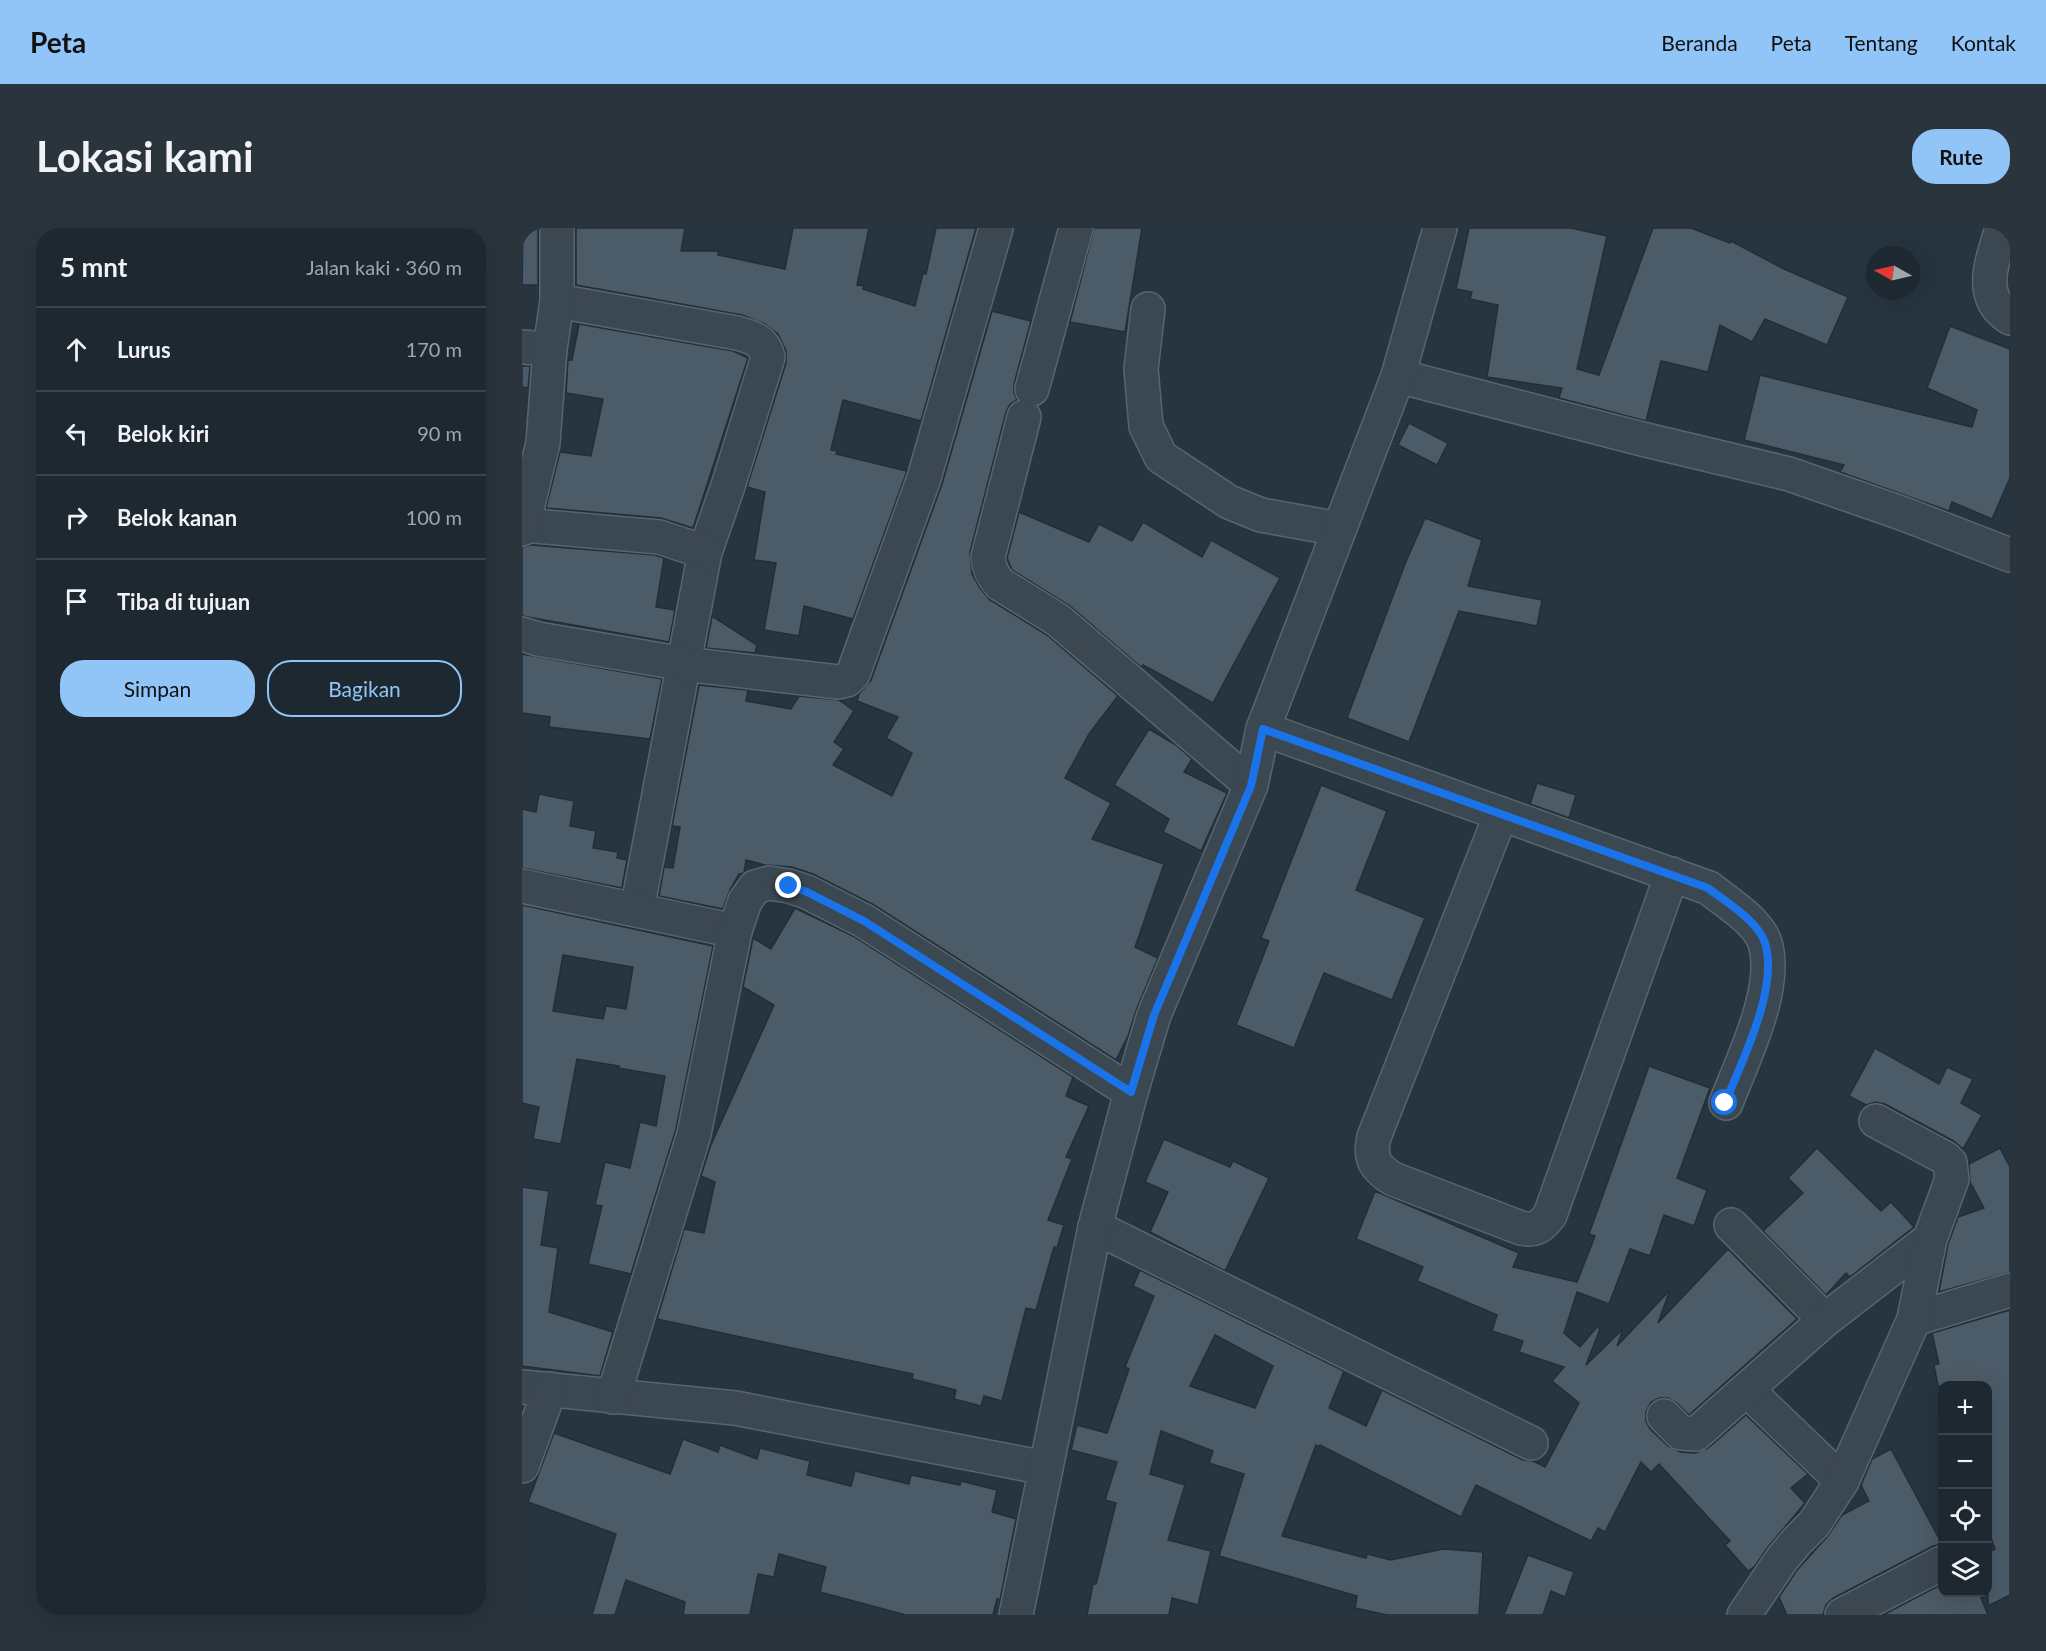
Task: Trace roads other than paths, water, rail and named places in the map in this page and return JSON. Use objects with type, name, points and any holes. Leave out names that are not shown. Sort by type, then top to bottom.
[{"type":"street","points":[[557,228],[557,301],[536,348],[532,441],[523,527],[659,537],[705,552]]},
{"type":"street","points":[[522,634],[538,639],[684,663],[838,682],[847,680],[853,674],[924,478],[996,228]]},
{"type":"street","points":[[1076,228],[988,557],[989,567],[1000,584],[1058,620],[1251,786]]},
{"type":"street","points":[[1016,1615],[1095,1227],[1154,1015],[1251,786],[1263,729],[1398,376],[1440,228]]},
{"type":"street","points":[[2002,228],[1989,279],[1990,296],[2000,312],[2010,318]]},
{"type":"street","points":[[557,301],[737,333],[754,338],[766,349],[767,360],[705,552],[637,910]]},
{"type":"street","points":[[1148,309],[1141,369],[1146,426],[1161,457],[1229,502],[1261,515],[1339,529]]},
{"type":"street","points":[[1398,376],[1789,474],[1904,514],[2010,555]]},
{"type":"street","points":[[1263,729],[1708,888],[1749,920],[1764,942],[1768,969],[1763,1004],[1725,1103]]},
{"type":"street","points":[[1501,814],[1374,1137],[1371,1150],[1374,1163],[1393,1179],[1521,1228],[1532,1231],[1542,1226],[1550,1215],[1672,874]]},
{"type":"street","points":[[613,1397],[694,1134],[735,931],[745,901],[756,887],[769,884],[789,886],[807,892],[864,921],[1131,1092]]},
{"type":"street","points":[[522,886],[735,931]]},
{"type":"street","points":[[1744,1615],[1782,1559],[1814,1524],[1842,1481],[1914,1319],[1930,1239],[1950,1185],[1952,1171],[1950,1163],[1945,1158],[1876,1121]]},
{"type":"street","points":[[1731,1225],[1825,1320]]},
{"type":"street","points":[[1095,1227],[1531,1443]]},
{"type":"street","points":[[1664,1416],[1681,1432],[1696,1434],[1825,1320],[1930,1239]]},
{"type":"street","points":[[1914,1319],[2010,1290]]},
{"type":"street","points":[[522,1467],[536,1388],[735,1407],[1045,1468]]},
{"type":"street","points":[[1747,1390],[1842,1481]]},
{"type":"street","points":[[1842,1615],[1938,1565]]}]
